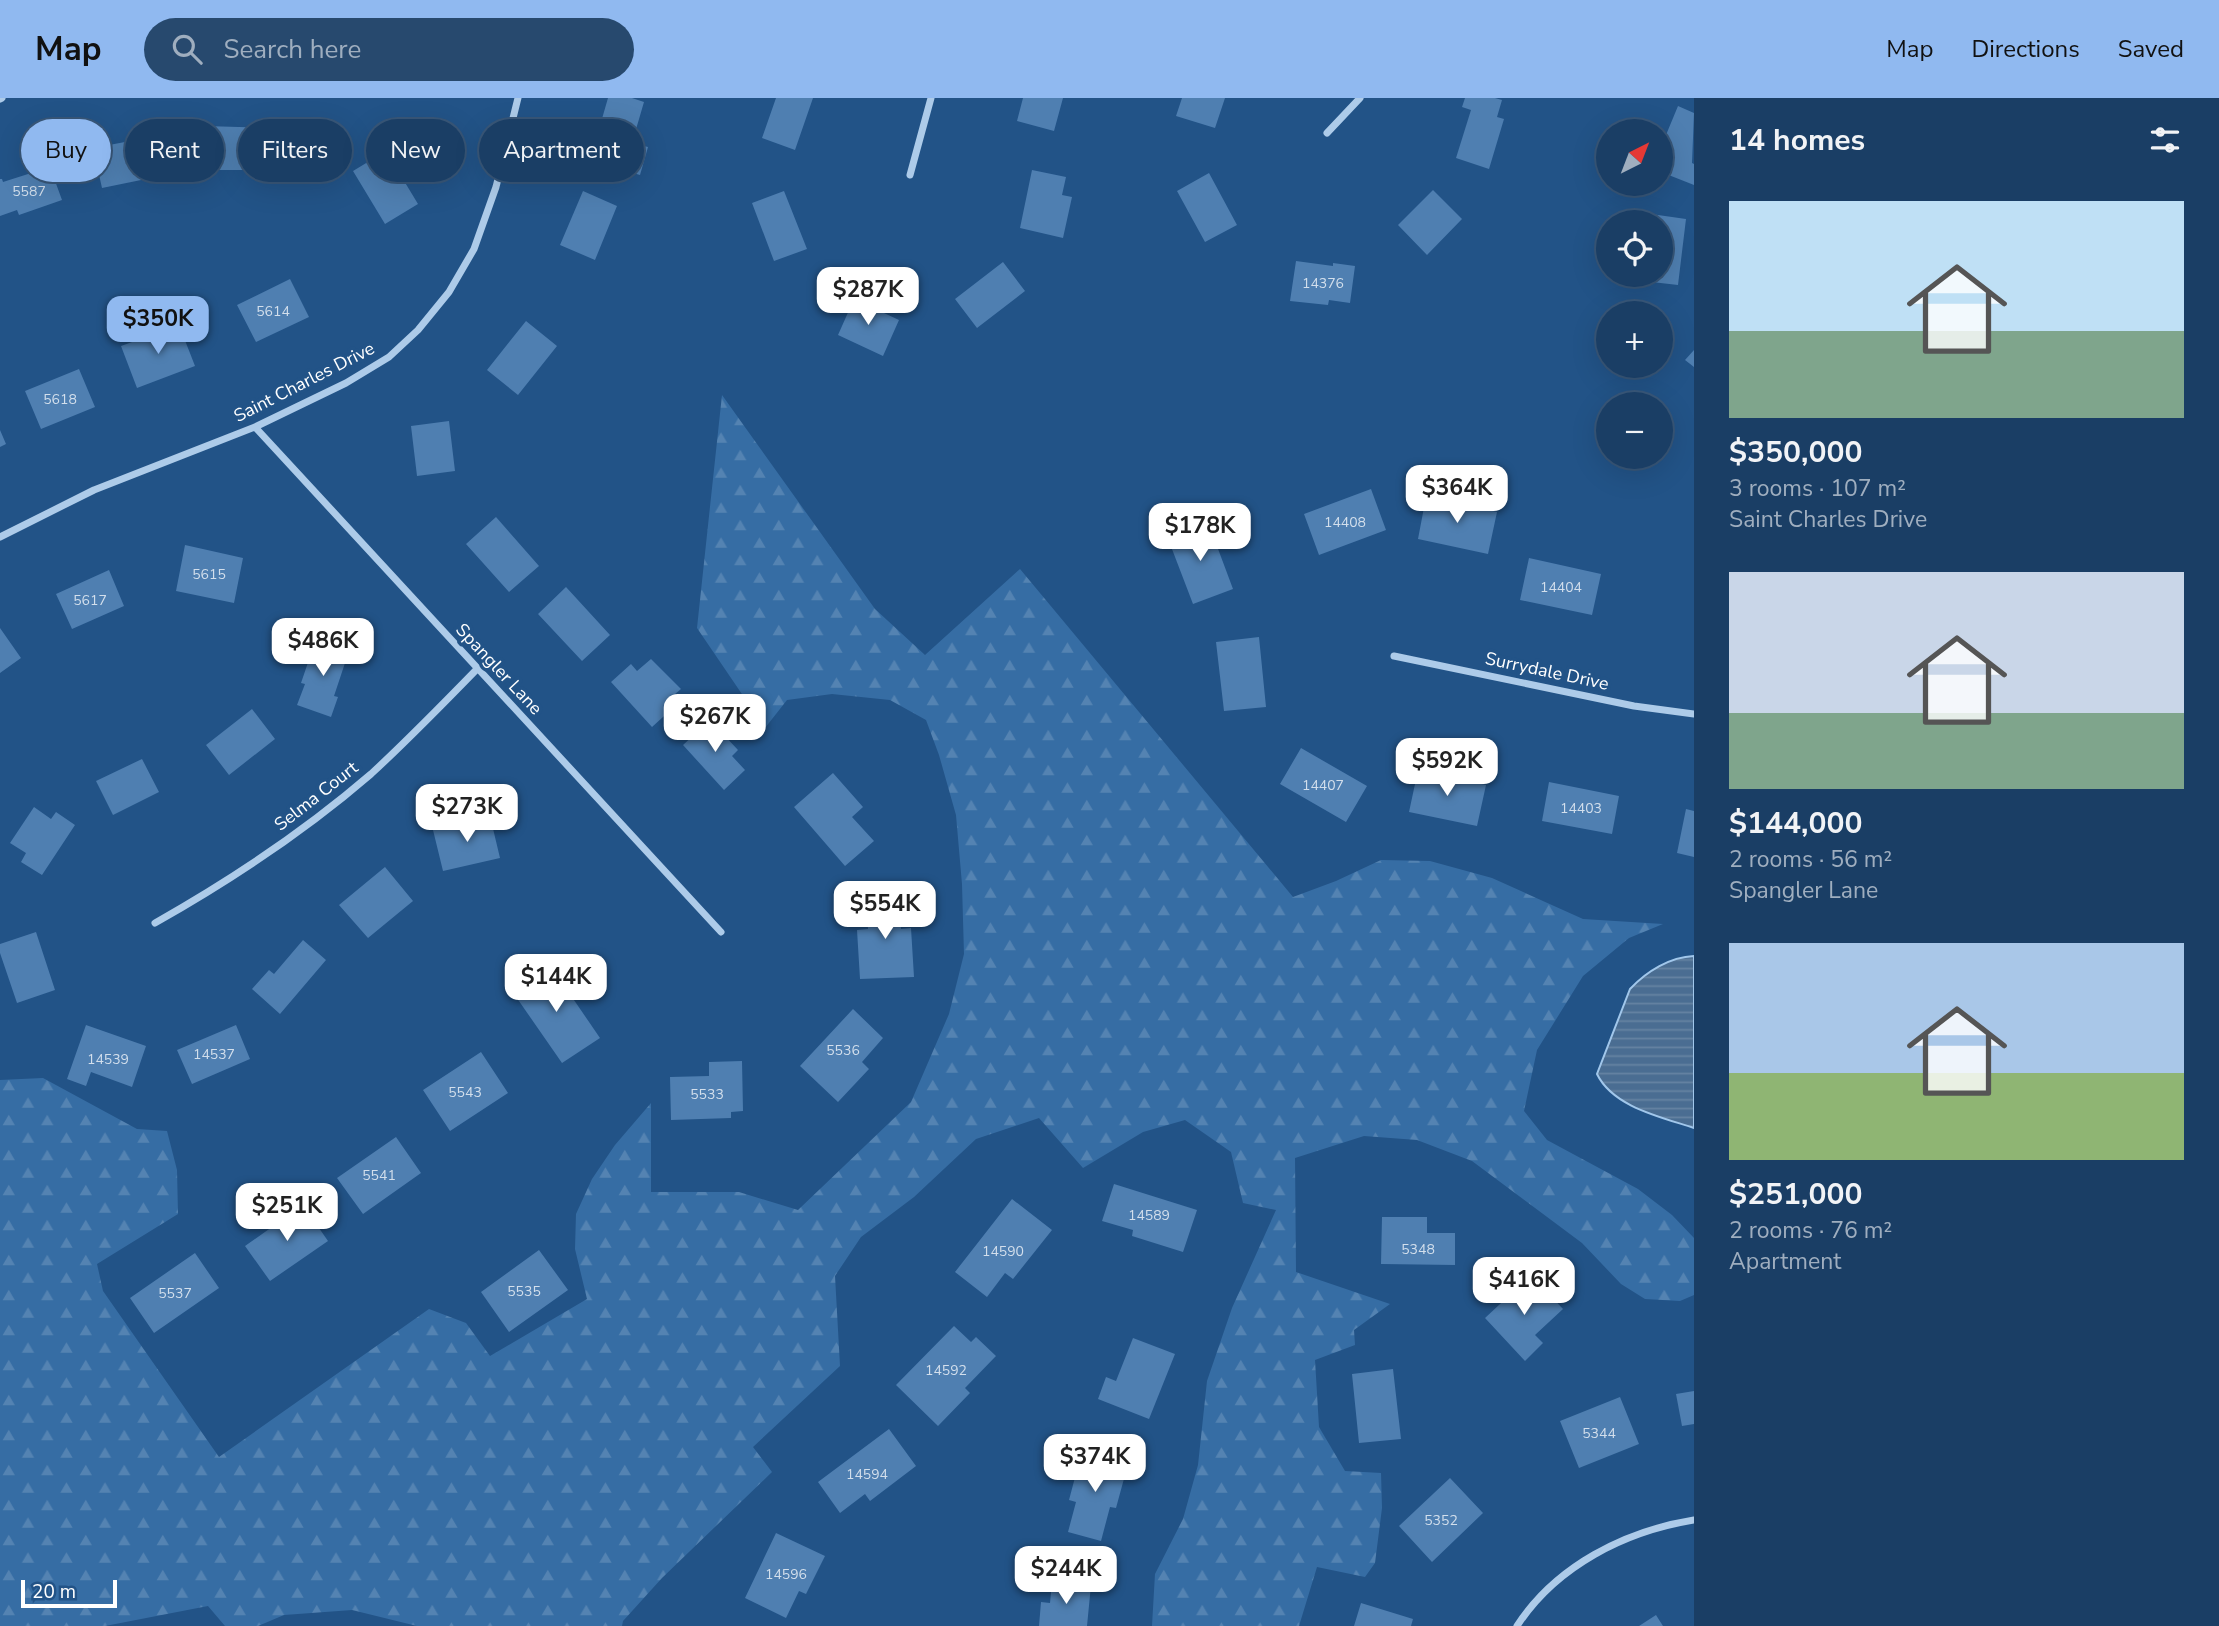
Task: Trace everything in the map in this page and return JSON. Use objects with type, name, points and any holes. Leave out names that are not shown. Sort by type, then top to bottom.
[{"type":"street","name":"Saint Charles Drive","points":[[0,537],[94,490],[255,427],[345,383],[389,357],[418,330],[449,292],[474,249],[496,187],[518,98]]},
{"type":"street","points":[[910,175],[930,98]]},
{"type":"street","points":[[1327,133],[1360,98]]},
{"type":"street","name":"Spangler Lane","points":[[255,427],[721,932]]},
{"type":"street","name":"Surrydale Drive","points":[[1394,656],[1634,706],[1694,714]]},
{"type":"street","name":"Selma Court","points":[[155,923],[235,875],[286,840],[369,775],[420,728],[478,668]]},
{"type":"street","points":[[1517,1626],[1551,1585],[1572,1568],[1638,1534],[1694,1520]]},
{"type":"green space","points":[[722,395],[875,609],[925,655],[1020,569],[1293,897],[1381,860],[1430,861],[1492,878],[1583,919],[1663,924],[1629,938],[1583,976],[1537,1050],[1524,1111],[1547,1140],[1638,1189],[1672,1215],[1694,1238],[1694,1295],[1680,1301],[1645,1299],[1621,1284],[1582,1243],[1472,1161],[1417,1140],[1364,1136],[1295,1158],[1296,1272],[1390,1304],[1354,1330],[1355,1345],[1315,1360],[1319,1427],[1345,1471],[1381,1473],[1382,1508],[1375,1563],[1365,1577],[1317,1567],[1299,1626],[1152,1626],[1155,1574],[1183,1519],[1198,1465],[1207,1381],[1232,1308],[1276,1210],[1243,1203],[1231,1152],[1185,1120],[1143,1132],[1083,1168],[1039,1118],[976,1139],[914,1197],[861,1237],[835,1276],[840,1366],[753,1447],[772,1472],[662,1578],[623,1621],[622,1626],[417,1626],[352,1610],[284,1615],[258,1626],[225,1626],[208,1606],[105,1626],[0,1626],[0,1080],[43,1078],[137,1129],[167,1131],[177,1170],[178,1214],[97,1264],[103,1291],[219,1457],[429,1309],[466,1323],[490,1356],[587,1299],[575,1249],[576,1214],[592,1179],[615,1145],[651,1103],[651,1192],[739,1192],[798,1210],[911,1102],[949,1014],[964,954],[956,815],[926,720],[890,700],[832,694],[787,700],[765,728],[697,628]]},
{"type":"shaded area","points":[[1694,956],[1694,1128],[1626,1103],[1604,1085],[1597,1074],[1630,989],[1659,966]]},
{"type":"building","points":[[608,98],[632,98],[644,102],[639,119],[602,119]]},
{"type":"building","points":[[776,98],[813,98],[795,150],[762,138]]},
{"type":"building","points":[[1023,98],[1063,98],[1054,131],[1017,121]]},
{"type":"building","points":[[1182,98],[1225,98],[1215,128],[1176,116]]},
{"type":"building","points":[[1465,98],[1502,100],[1497,117],[1504,119],[1489,169],[1456,158],[1471,110],[1462,107]]},
{"type":"building","points":[[1678,106],[1694,113],[1694,185],[1673,177],[1673,119]]},
{"type":"building","points":[[224,127],[238,127],[238,170],[224,170]]},
{"type":"building","points":[[125,142],[125,182],[131,182],[102,188],[101,182],[111,182],[111,145]]},
{"type":"building","points":[[366,163],[366,182],[405,182],[418,204],[385,224],[353,171]]},
{"type":"building","points":[[1032,170],[1066,177],[1062,195],[1072,197],[1063,238],[1020,228]]},
{"type":"building","points":[[1209,173],[1237,225],[1205,242],[1177,191]]},
{"type":"building","points":[[21,176],[21,182],[55,182],[62,200],[19,215],[17,210],[0,216],[0,179],[3,182]]},
{"type":"building","points":[[1433,190],[1462,219],[1427,255],[1398,225]]},
{"type":"building","points":[[583,191],[617,206],[595,260],[560,245]]},
{"type":"building","points":[[784,191],[807,249],[774,261],[752,203]]},
{"type":"building","points":[[1673,217],[1686,219],[1678,285],[1673,284]]},
{"type":"building","points":[[1296,261],[1355,266],[1350,303],[1329,300],[1328,305],[1290,301]]},
{"type":"building","points":[[1003,262],[1025,291],[977,328],[955,299]]},
{"type":"building","points":[[290,279],[309,317],[256,342],[237,305]]},
{"type":"building","points":[[854,299],[899,320],[883,356],[838,335]]},
{"type":"building","points":[[526,321],[557,346],[518,395],[487,370]]},
{"type":"building","points":[[179,325],[195,366],[137,388],[121,346]]},
{"type":"building","points":[[1694,350],[1694,367],[1685,360]]},
{"type":"building","points":[[79,369],[95,407],[41,429],[25,391]]},
{"type":"building","points":[[449,421],[455,471],[417,476],[411,426]]},
{"type":"building","points":[[0,430],[6,444],[0,447]]},
{"type":"building","points":[[1371,489],[1386,530],[1319,555],[1304,514]]},
{"type":"building","points":[[1426,497],[1497,512],[1488,554],[1418,539]]},
{"type":"building","points":[[496,517],[539,566],[509,592],[466,544]]},
{"type":"building","points":[[1208,522],[1233,589],[1193,604],[1167,536]]},
{"type":"building","points":[[185,545],[243,558],[234,603],[176,591]]},
{"type":"building","points":[[1529,558],[1601,574],[1592,615],[1520,600]]},
{"type":"building","points":[[109,570],[124,606],[72,629],[56,594]]},
{"type":"building","points":[[566,587],[610,635],[582,661],[538,614]]},
{"type":"building","points":[[0,628],[21,658],[0,673]]},
{"type":"building","points":[[1259,637],[1266,707],[1224,711],[1216,642]]},
{"type":"building","points":[[316,639],[349,651],[334,696],[338,697],[331,717],[297,705],[305,684],[301,683]]},
{"type":"building","points":[[651,659],[681,689],[668,700],[674,707],[652,727],[611,682],[631,664],[637,671]]},
{"type":"building","points":[[252,709],[275,739],[229,775],[206,745]]},
{"type":"building","points":[[710,720],[738,750],[732,756],[745,770],[724,790],[683,745]]},
{"type":"building","points":[[1301,748],[1367,786],[1346,822],[1280,784]]},
{"type":"building","points":[[142,759],[159,792],[113,815],[96,781]]},
{"type":"building","points":[[1418,770],[1486,785],[1477,826],[1409,812]]},
{"type":"building","points":[[833,773],[863,807],[852,817],[874,841],[845,866],[794,807]]},
{"type":"building","points":[[1549,782],[1619,796],[1612,834],[1542,821]]},
{"type":"building","points":[[34,807],[51,819],[56,812],[75,825],[42,875],[21,862],[26,853],[10,843]]},
{"type":"building","points":[[1686,809],[1694,811],[1694,857],[1677,853]]},
{"type":"building","points":[[490,816],[500,858],[443,871],[433,830]]},
{"type":"building","points":[[385,867],[413,901],[368,938],[339,905]]},
{"type":"building","points":[[899,894],[901,929],[911,928],[914,977],[860,979],[857,930],[868,929],[866,895]]},
{"type":"building","points":[[36,932],[55,990],[17,1003],[0,953],[0,944]]},
{"type":"building","points":[[303,940],[326,960],[280,1014],[252,989],[269,970],[274,974]]},
{"type":"building","points":[[550,965],[600,1038],[562,1063],[512,991]]},
{"type":"building","points":[[853,1009],[883,1038],[862,1062],[869,1069],[838,1102],[800,1066]]},
{"type":"building","points":[[86,1025],[146,1046],[132,1087],[91,1072],[86,1086],[67,1079]]},
{"type":"building","points":[[236,1025],[250,1059],[192,1084],[177,1050]]},
{"type":"building","points":[[481,1052],[508,1093],[450,1131],[423,1090]]},
{"type":"building","points":[[742,1061],[743,1111],[731,1112],[731,1118],[671,1120],[670,1077],[709,1076],[709,1062]]},
{"type":"building","points":[[396,1137],[421,1173],[363,1214],[337,1178]]},
{"type":"building","points":[[1114,1184],[1197,1210],[1183,1252],[1132,1236],[1133,1230],[1102,1221]]},
{"type":"building","points":[[1012,1199],[1052,1230],[1013,1279],[1005,1273],[987,1297],[955,1272]]},
{"type":"building","points":[[303,1205],[328,1241],[270,1281],[245,1246]]},
{"type":"building","points":[[1382,1217],[1427,1217],[1427,1233],[1455,1233],[1455,1265],[1381,1264]]},
{"type":"building","points":[[539,1250],[568,1290],[509,1332],[481,1292]]},
{"type":"building","points":[[195,1253],[219,1288],[154,1333],[130,1298]]},
{"type":"building","points":[[1531,1275],[1563,1309],[1535,1335],[1543,1343],[1525,1361],[1485,1318]]},
{"type":"building","points":[[954,1326],[971,1342],[976,1337],[996,1356],[965,1388],[970,1393],[938,1426],[896,1385]]},
{"type":"building","points":[[1133,1338],[1175,1354],[1149,1419],[1098,1399],[1106,1377],[1116,1381]]},
{"type":"building","points":[[1393,1369],[1401,1439],[1359,1443],[1352,1374]]},
{"type":"building","points":[[1694,1391],[1694,1424],[1682,1426],[1676,1394]]},
{"type":"building","points":[[1620,1397],[1639,1444],[1579,1468],[1560,1421]]},
{"type":"building","points":[[889,1429],[916,1466],[870,1501],[865,1494],[840,1513],[818,1482]]},
{"type":"building","points":[[1082,1451],[1128,1464],[1116,1508],[1110,1507],[1101,1541],[1068,1532],[1076,1502],[1069,1500]]},
{"type":"building","points":[[1450,1478],[1483,1513],[1432,1562],[1399,1526]]},
{"type":"building","points":[[776,1533],[825,1556],[806,1594],[799,1591],[786,1618],[745,1598]]},
{"type":"building","points":[[1052,1582],[1091,1585],[1087,1626],[1039,1626],[1041,1602],[1050,1603]]},
{"type":"building","points":[[1361,1603],[1413,1619],[1411,1626],[1354,1626]]},
{"type":"building","points":[[1656,1615],[1663,1626],[1639,1626]]}]
